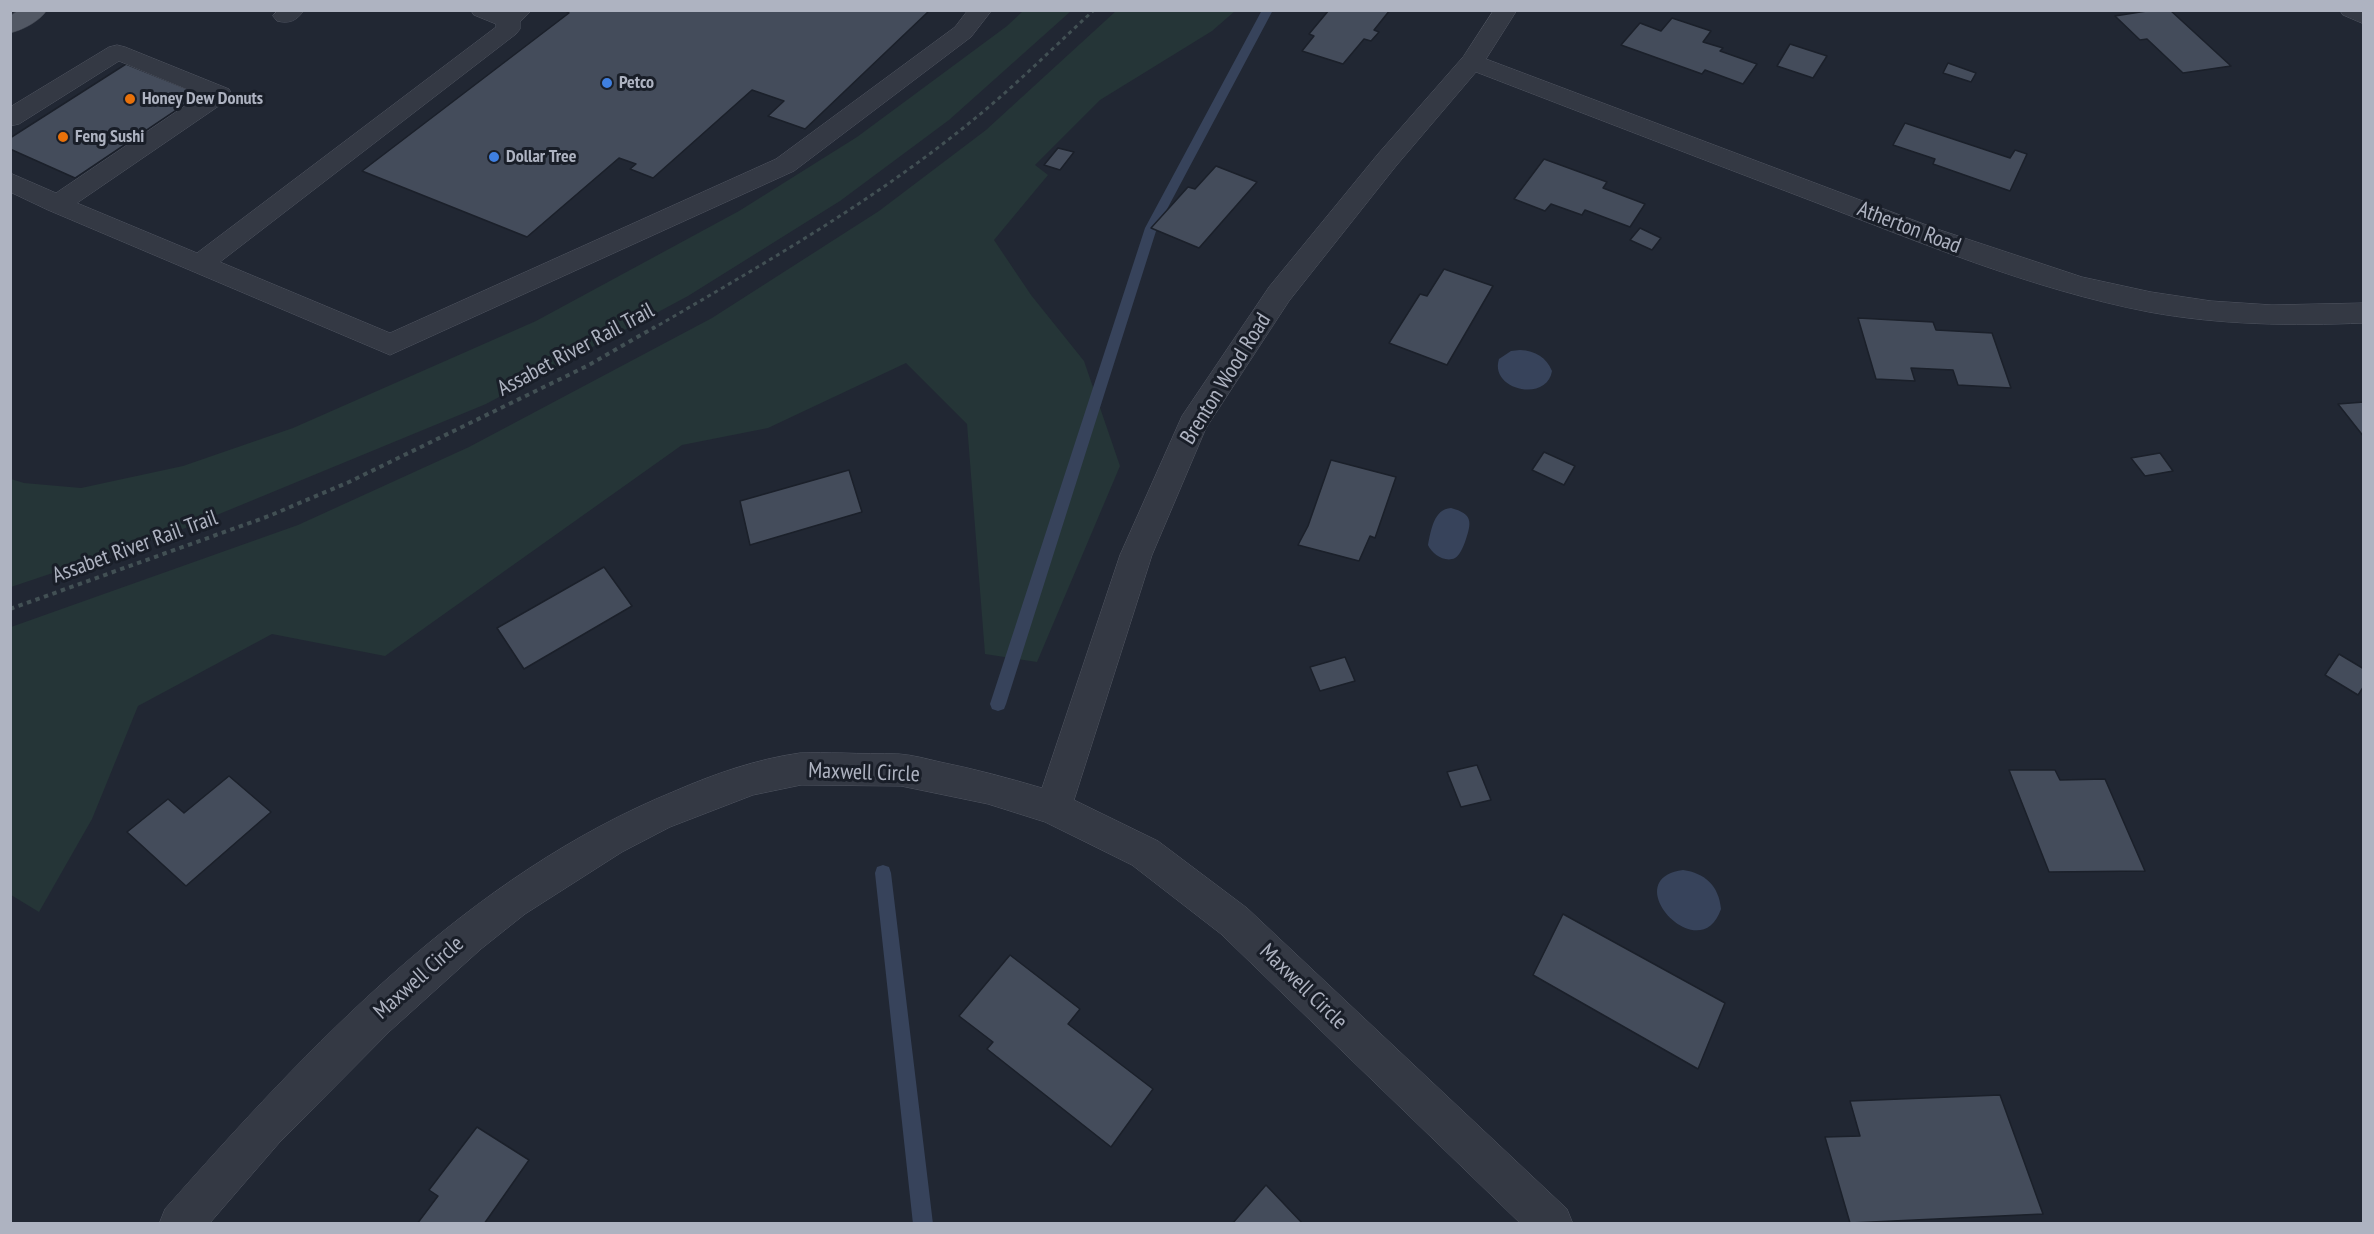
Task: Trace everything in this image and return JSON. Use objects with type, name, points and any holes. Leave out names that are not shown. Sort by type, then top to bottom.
[{"type":"main road","points":[[10,26],[36,10]]},
{"type":"street","points":[[200,264],[508,29],[515,15],[482,10]]},
{"type":"street","points":[[10,181],[57,204],[390,345],[784,165],[963,32],[981,10]]},
{"type":"street","name":"Brenton Wood Road","points":[[1053,807],[1136,555],[1193,424],[1279,294],[1387,160],[1472,63],[1506,10]]},
{"type":"street","points":[[2351,10],[2364,17]]},
{"type":"street","points":[[10,118],[117,52],[220,93],[57,204]]},
{"type":"street","name":"Atherton Road","points":[[1472,63],[1976,253],[2074,284],[2133,298],[2220,311],[2324,316],[2364,313]]},
{"type":"street","name":"Maxwell Circle","points":[[180,1224],[264,1128],[376,1017],[467,936],[512,901],[560,868],[657,815],[705,795],[753,780],[801,770],[902,770],[988,788],[1053,807],[1145,853],[1234,921],[1552,1224]]},
{"type":"path","name":"Assabet River Rail Trail","points":[[10,609],[279,512],[349,482],[587,366],[752,271],[829,223],[926,156],[980,114],[1094,10]]},
{"type":"shaded area","points":[[1023,11],[1071,11],[949,120],[840,201],[688,296],[486,404],[178,531],[11,587],[11,479],[24,483],[81,488],[183,466],[293,428],[536,321],[739,211],[857,137],[1007,26]]},
{"type":"shaded area","points":[[1116,11],[1235,11],[1212,31],[1100,100],[1035,165],[1048,175],[994,240],[1031,295],[1084,361],[1120,466],[1037,662],[985,654],[967,424],[906,363],[768,428],[682,445],[385,656],[272,634],[138,706],[92,819],[39,912],[11,895],[11,627],[298,525],[469,447],[712,318],[879,211],[986,130]]},
{"type":"water","points":[[1520,350],[1540,356],[1550,366],[1552,371],[1548,381],[1540,387],[1520,389],[1510,385],[1502,378],[1498,370],[1499,359],[1511,351]]},
{"type":"water","points":[[1451,508],[1467,516],[1469,529],[1460,553],[1455,558],[1447,559],[1436,554],[1428,545],[1437,516],[1445,509]]},
{"type":"water","points":[[1683,870],[1698,874],[1714,887],[1721,909],[1711,925],[1697,930],[1682,926],[1669,916],[1660,903],[1657,889],[1664,877]]},
{"type":"building","points":[[564,10],[930,10],[805,129],[768,116],[784,101],[752,90],[653,178],[630,169],[636,164],[619,158],[527,237],[362,171],[569,13]]},
{"type":"building","points":[[1329,10],[1390,10],[1374,30],[1379,32],[1371,41],[1364,39],[1343,64],[1302,51],[1314,36],[1309,34]]},
{"type":"building","points":[[2153,10],[2170,10],[2231,66],[2183,73],[2147,39],[2140,40],[2115,16]]},
{"type":"building","points":[[1672,18],[1711,31],[1703,42],[1723,48],[1720,51],[1757,64],[1743,84],[1705,70],[1702,74],[1621,45],[1640,23],[1661,31]]},
{"type":"building","points":[[1790,44],[1827,56],[1813,78],[1777,66]]},
{"type":"building","points":[[1948,63],[1976,73],[1971,82],[1943,73]]},
{"type":"building","points":[[126,64],[200,94],[75,178],[10,149],[10,138]]},
{"type":"building","points":[[1905,123],[2010,158],[2015,150],[2027,154],[2010,191],[1933,164],[1935,159],[1893,145]]},
{"type":"building","points":[[1058,148],[1074,152],[1060,170],[1044,165]]},
{"type":"building","points":[[1544,159],[1607,182],[1603,188],[1645,204],[1630,227],[1585,210],[1582,215],[1551,204],[1545,211],[1514,199]]},
{"type":"building","points":[[1216,166],[1257,182],[1199,248],[1151,228],[1188,187],[1195,189]]},
{"type":"building","points":[[1640,228],[1661,238],[1652,250],[1630,240]]},
{"type":"building","points":[[1444,269],[1493,286],[1447,365],[1389,343],[1420,294],[1427,296]]},
{"type":"building","points":[[1858,318],[1933,322],[1936,330],[1992,333],[2011,388],[1958,385],[1953,370],[1911,368],[1915,381],[1876,379]]},
{"type":"building","points":[[2364,402],[2364,437],[2338,404]]},
{"type":"building","points":[[1544,452],[1575,466],[1564,485],[1532,470]]},
{"type":"building","points":[[2160,453],[2173,471],[2145,476],[2131,458]]},
{"type":"building","points":[[1331,460],[1396,477],[1375,538],[1370,536],[1359,561],[1298,545],[1308,526]]},
{"type":"building","points":[[849,470],[862,512],[750,545],[740,501]]},
{"type":"building","points":[[604,567],[632,606],[524,669],[497,628]]},
{"type":"building","points":[[2339,654],[2364,669],[2364,686],[2358,695],[2325,675]]},
{"type":"building","points":[[1345,657],[1355,681],[1320,691],[1310,667]]},
{"type":"building","points":[[1477,765],[1491,800],[1461,807],[1447,772]]},
{"type":"building","points":[[2009,770],[2055,770],[2060,780],[2105,779],[2145,871],[2049,872]]},
{"type":"building","points":[[229,776],[271,812],[186,886],[127,832],[168,799],[184,813]]},
{"type":"building","points":[[1563,914],[1725,1003],[1698,1069],[1533,975]]},
{"type":"building","points":[[1010,955],[1080,1009],[1068,1024],[1153,1089],[1111,1147],[987,1049],[993,1042],[959,1016]]},
{"type":"building","points":[[2000,1095],[2043,1214],[1850,1223],[1825,1137],[1860,1136],[1850,1101]]},
{"type":"building","points":[[477,1127],[529,1160],[484,1224],[417,1224],[438,1196],[429,1190]]},
{"type":"building","points":[[1266,1185],[1303,1224],[1232,1224]]},
{"type":"waterway","points":[[998,704],[1151,228],[1268,10]]},
{"type":"waterway","points":[[883,873],[923,1224]]},
{"type":"place","name":"Petco","points":[[607,83]]},
{"type":"place","name":"Honey Dew Donuts","points":[[130,99]]},
{"type":"place","name":"Feng Sushi","points":[[63,137]]},
{"type":"place","name":"Dollar Tree","points":[[494,157]]}]
